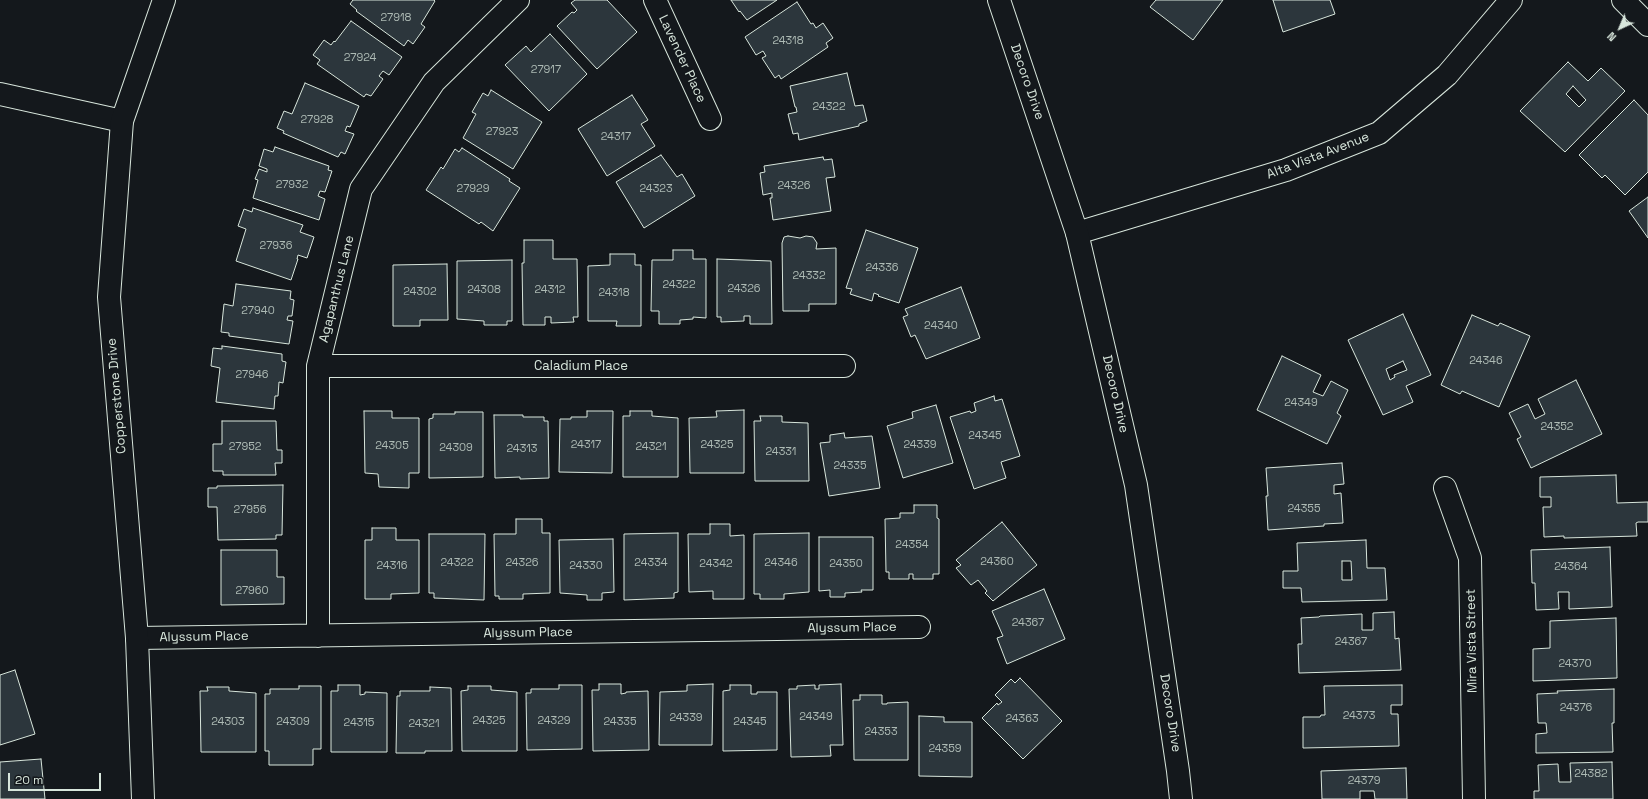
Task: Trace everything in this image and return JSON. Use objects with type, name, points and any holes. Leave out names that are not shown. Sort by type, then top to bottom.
[{"type":"street","name":"Copperstone Drive","points":[[143,799],[137,638],[109,297],[122,121],[164,0]]},
{"type":"street","name":"Agapanthus Lane","points":[[318,636],[318,366],[361,189],[434,82],[518,0]]},
{"type":"street","name":"Lavender Place","points":[[655,0],[710,119]]},
{"type":"street","name":"Decoro Drive","points":[[999,0],[1077,233],[1136,485],[1181,799]]},
{"type":"street","name":"Alta Vista Avenue","points":[[1077,233],[1286,170],[1379,133],[1447,74],[1511,0]]},
{"type":"street","points":[[1623,0],[1648,24]]},
{"type":"street","points":[[0,94],[122,121]]},
{"type":"street","name":"Caladium Place","points":[[318,366],[844,366]]},
{"type":"street","name":"Mira Vista Street","points":[[1445,488],[1470,558],[1474,799]]},
{"type":"street","name":"Alyssum Place","points":[[137,638],[919,626]]},
{"type":"building","points":[[353,0],[435,1],[421,24],[425,27],[413,44],[408,40],[404,46],[356,11],[357,10],[350,4]]},
{"type":"building","points":[[575,0],[607,0],[637,32],[597,69],[557,26],[572,12],[574,13],[577,10],[571,3]]},
{"type":"building","points":[[731,0],[777,0],[747,20],[740,11],[739,12]]},
{"type":"building","points":[[1156,0],[1223,0],[1193,40],[1150,7]]},
{"type":"building","points":[[1273,0],[1330,0],[1335,14],[1283,32]]},
{"type":"building","points":[[797,2],[811,24],[813,23],[816,28],[823,23],[833,38],[826,43],[828,47],[781,79],[779,75],[775,78],[762,58],[766,56],[763,51],[756,55],[745,37]]},
{"type":"building","points":[[351,21],[402,57],[389,75],[383,71],[379,76],[383,79],[371,96],[366,94],[364,97],[317,64],[320,60],[313,55],[324,40],[331,45],[334,41],[335,42]]},
{"type":"building","points":[[550,34],[587,74],[549,111],[505,65],[526,46],[531,52]]},
{"type":"building","points":[[1568,62],[1588,81],[1601,68],[1625,91],[1565,152],[1520,111]],"holes":[[[1573,86],[1586,100],[1579,107],[1566,94]]]},
{"type":"building","points":[[847,73],[855,106],[863,105],[867,121],[859,124],[859,126],[799,140],[798,133],[793,134],[788,114],[797,112],[790,86]]},
{"type":"building","points":[[305,83],[359,106],[350,127],[347,126],[345,131],[354,134],[345,154],[341,152],[338,157],[283,133],[284,131],[277,128],[284,111],[292,114]]},
{"type":"building","points":[[491,90],[542,122],[513,169],[463,138],[476,114],[472,112],[483,93],[488,96]]},
{"type":"building","points":[[632,95],[648,120],[641,124],[655,146],[607,176],[578,129]]},
{"type":"building","points":[[1634,100],[1648,115],[1648,172],[1625,195],[1605,175],[1602,178],[1579,155]]},
{"type":"building","points":[[275,147],[329,166],[328,170],[332,171],[325,192],[320,191],[318,196],[325,199],[319,220],[253,198],[258,180],[255,179],[259,169],[267,172],[267,169],[259,166],[264,149],[273,152]]},
{"type":"building","points":[[462,148],[510,179],[509,181],[520,188],[493,231],[481,222],[479,224],[426,190],[441,167],[443,169],[455,149],[459,152]]},
{"type":"building","points":[[661,155],[677,177],[682,174],[695,196],[644,228],[616,182]]},
{"type":"building","points":[[823,157],[824,160],[832,159],[835,177],[826,178],[831,211],[773,220],[770,198],[772,198],[772,193],[763,195],[760,173],[765,172],[764,166]]},
{"type":"building","points":[[1648,197],[1648,238],[1629,211]]},
{"type":"building","points":[[253,208],[303,225],[300,232],[314,237],[307,258],[298,255],[291,280],[236,261],[246,229],[238,226],[244,209],[252,212]]},
{"type":"building","points":[[866,230],[918,248],[899,303],[878,296],[879,295],[874,293],[872,301],[850,294],[852,289],[846,288]]},
{"type":"building","points":[[788,236],[800,238],[806,236],[813,237],[817,243],[816,249],[836,248],[836,304],[809,304],[809,311],[783,311],[782,243],[784,237]]},
{"type":"building","points":[[524,240],[553,240],[553,259],[577,259],[578,317],[573,317],[574,322],[551,323],[551,317],[545,317],[545,325],[523,325],[522,263],[524,263]]},
{"type":"building","points":[[673,250],[693,250],[693,259],[706,259],[706,318],[693,317],[693,319],[680,320],[680,324],[659,324],[659,311],[651,311],[652,260],[673,260]]},
{"type":"building","points":[[610,254],[635,254],[635,265],[641,265],[641,326],[616,326],[617,321],[588,321],[588,266],[610,265]]},
{"type":"building","points":[[717,259],[771,261],[772,324],[750,324],[750,316],[744,316],[744,321],[721,322],[721,317],[717,317]]},
{"type":"building","points":[[512,260],[512,321],[507,321],[507,325],[484,325],[484,321],[457,319],[457,261]]},
{"type":"building","points":[[447,264],[448,320],[420,320],[420,326],[393,326],[393,265]]},
{"type":"building","points":[[236,284],[291,291],[290,299],[294,300],[292,316],[288,316],[287,320],[293,321],[289,344],[229,336],[229,333],[221,332],[224,304],[233,306]]},
{"type":"building","points":[[961,287],[980,338],[926,359],[915,335],[911,337],[903,317],[908,315],[905,309]]},
{"type":"building","points":[[1403,314],[1431,375],[1406,386],[1413,402],[1383,415],[1348,340]],"holes":[[[1403,361],[1407,370],[1394,375],[1395,377],[1390,380],[1386,369]]]},
{"type":"building","points":[[1472,315],[1498,326],[1500,323],[1530,336],[1499,407],[1462,391],[1460,394],[1441,385]]},
{"type":"building","points":[[222,346],[282,354],[282,361],[286,362],[283,383],[279,382],[278,396],[275,396],[274,409],[216,402],[220,368],[211,366],[213,348],[222,349]]},
{"type":"building","points":[[1282,356],[1321,375],[1313,392],[1323,396],[1331,381],[1348,390],[1337,413],[1341,416],[1327,444],[1257,410]]},
{"type":"building","points":[[1576,380],[1602,434],[1531,468],[1517,439],[1521,437],[1509,413],[1528,404],[1535,419],[1545,414],[1538,399]]},
{"type":"building","points":[[994,396],[995,401],[1002,399],[1020,456],[1001,462],[1006,478],[974,489],[950,417],[970,411],[971,413],[976,411],[974,403]]},
{"type":"building","points":[[936,405],[953,463],[903,478],[887,426],[913,418],[912,412]]},
{"type":"building","points":[[744,410],[744,473],[690,473],[689,418],[717,417],[716,411]]},
{"type":"building","points":[[364,411],[392,411],[392,418],[419,418],[419,473],[409,473],[409,488],[379,487],[378,474],[365,473]]},
{"type":"building","points":[[587,411],[613,411],[612,473],[559,472],[560,419],[587,417]]},
{"type":"building","points":[[630,411],[652,411],[652,416],[678,418],[678,477],[623,477],[623,416],[630,416]]},
{"type":"building","points":[[455,412],[483,412],[483,477],[429,478],[429,419],[433,418],[433,414],[455,414]]},
{"type":"building","points":[[494,415],[544,417],[544,421],[548,421],[549,478],[495,478]]},
{"type":"building","points":[[760,416],[782,416],[782,422],[808,423],[809,481],[755,481],[754,421],[761,421]]},
{"type":"building","points":[[222,421],[276,421],[277,450],[282,450],[282,463],[275,463],[276,475],[223,475],[223,471],[213,471],[213,444],[222,444]]},
{"type":"building","points":[[844,433],[845,438],[872,436],[880,488],[829,496],[820,443],[830,442],[830,435]]},
{"type":"building","points":[[1342,463],[1344,484],[1334,485],[1334,494],[1341,493],[1343,523],[1324,524],[1324,526],[1268,530],[1266,468]]},
{"type":"building","points":[[1616,475],[1617,503],[1648,502],[1648,522],[1636,523],[1637,536],[1564,538],[1564,536],[1544,537],[1543,507],[1551,507],[1551,497],[1540,497],[1540,477]]},
{"type":"building","points":[[283,485],[282,535],[276,535],[276,539],[218,540],[217,507],[208,507],[208,488],[217,488],[217,486]]},
{"type":"building","points":[[914,505],[937,505],[937,518],[939,519],[939,574],[933,574],[933,579],[913,579],[913,574],[909,574],[909,579],[889,579],[889,572],[886,572],[885,519],[900,518],[900,513],[914,513]]},
{"type":"building","points":[[516,519],[542,519],[542,533],[550,533],[550,593],[523,594],[523,599],[499,599],[499,596],[495,596],[494,534],[516,534]]},
{"type":"building","points":[[1002,522],[1037,565],[993,601],[985,593],[987,591],[978,580],[971,585],[956,568],[961,565],[956,560]]},
{"type":"building","points":[[710,524],[730,524],[730,536],[744,535],[744,599],[713,599],[713,591],[689,592],[688,534],[710,534]]},
{"type":"building","points":[[372,528],[396,528],[396,540],[419,540],[419,593],[391,594],[391,599],[365,599],[365,540],[372,540]]},
{"type":"building","points":[[678,533],[678,592],[674,593],[674,598],[624,600],[624,534]]},
{"type":"building","points":[[809,533],[809,592],[784,594],[784,599],[760,599],[760,594],[754,594],[754,534]]},
{"type":"building","points":[[429,534],[485,534],[484,600],[434,598],[434,593],[429,593]]},
{"type":"building","points":[[819,537],[873,537],[873,590],[861,590],[862,592],[845,593],[845,597],[830,597],[830,590],[819,591]]},
{"type":"building","points":[[613,539],[614,592],[602,593],[602,600],[587,600],[587,595],[560,593],[559,540]]},
{"type":"building","points":[[1366,540],[1367,568],[1385,568],[1387,600],[1302,602],[1301,588],[1283,588],[1283,571],[1298,571],[1297,543]],"holes":[[[1342,561],[1351,561],[1352,580],[1342,580]]]},
{"type":"building","points":[[1610,547],[1612,607],[1569,609],[1569,592],[1558,592],[1559,609],[1536,610],[1535,583],[1532,583],[1531,550]]},
{"type":"building","points":[[221,550],[277,550],[277,577],[284,577],[284,604],[221,605]]},
{"type":"building","points":[[1044,589],[1065,639],[1007,664],[997,638],[1003,636],[992,611]]},
{"type":"building","points":[[1394,612],[1395,639],[1399,638],[1401,670],[1299,673],[1298,644],[1302,644],[1301,618],[1362,614],[1362,630],[1373,630],[1373,613]]},
{"type":"building","points":[[1616,618],[1617,678],[1533,681],[1533,649],[1550,648],[1550,621]]},
{"type":"building","points":[[15,670],[35,734],[0,745],[0,675]]},
{"type":"building","points":[[1020,678],[1062,721],[1023,759],[982,718],[997,703],[998,705],[1002,702],[995,695],[1011,679],[1015,683]]},
{"type":"building","points":[[599,684],[621,684],[621,694],[626,692],[648,691],[649,750],[593,751],[592,690],[599,690]]},
{"type":"building","points":[[713,684],[712,745],[659,745],[660,692],[687,691],[687,685]]},
{"type":"building","points":[[841,684],[843,745],[830,745],[831,756],[791,757],[789,689],[797,689],[797,686],[815,685],[815,689],[819,689],[819,685]]},
{"type":"building","points":[[338,685],[360,685],[360,695],[365,694],[365,692],[387,693],[387,752],[331,752],[331,691],[338,691]]},
{"type":"building","points":[[559,685],[582,685],[582,749],[527,750],[526,693],[531,693],[531,689],[559,689]]},
{"type":"building","points":[[730,685],[751,685],[751,694],[757,694],[757,692],[777,692],[777,750],[723,751],[723,691],[730,690]]},
{"type":"building","points":[[1402,685],[1402,705],[1391,705],[1391,714],[1398,714],[1399,746],[1303,748],[1303,717],[1320,717],[1321,715],[1325,715],[1324,686]]},
{"type":"building","points":[[299,686],[321,686],[321,749],[313,749],[313,765],[269,765],[269,751],[265,751],[265,694],[270,694],[270,689],[299,689]]},
{"type":"building","points":[[468,686],[491,686],[491,690],[517,692],[517,751],[462,751],[461,691],[468,690]]},
{"type":"building","points":[[207,687],[229,687],[229,691],[256,693],[256,752],[201,752],[200,691],[208,691]]},
{"type":"building","points":[[430,687],[451,688],[452,751],[396,753],[397,696],[400,696],[400,691],[430,691]]},
{"type":"building","points":[[1614,689],[1614,723],[1612,723],[1613,752],[1536,753],[1536,734],[1547,733],[1546,723],[1538,723],[1537,694],[1558,693],[1557,691]]},
{"type":"building","points":[[860,695],[882,695],[882,704],[908,702],[908,760],[854,760],[853,700],[860,700]]},
{"type":"building","points":[[919,716],[944,717],[944,722],[972,722],[972,777],[919,776]]},
{"type":"building","points":[[41,759],[45,799],[0,799],[0,762]]},
{"type":"building","points":[[1612,762],[1613,799],[1534,799],[1534,791],[1539,791],[1538,765],[1558,764],[1559,782],[1571,782],[1570,763]]},
{"type":"building","points":[[1406,768],[1407,799],[1375,799],[1374,791],[1360,791],[1360,799],[1322,799],[1321,771]]}]
